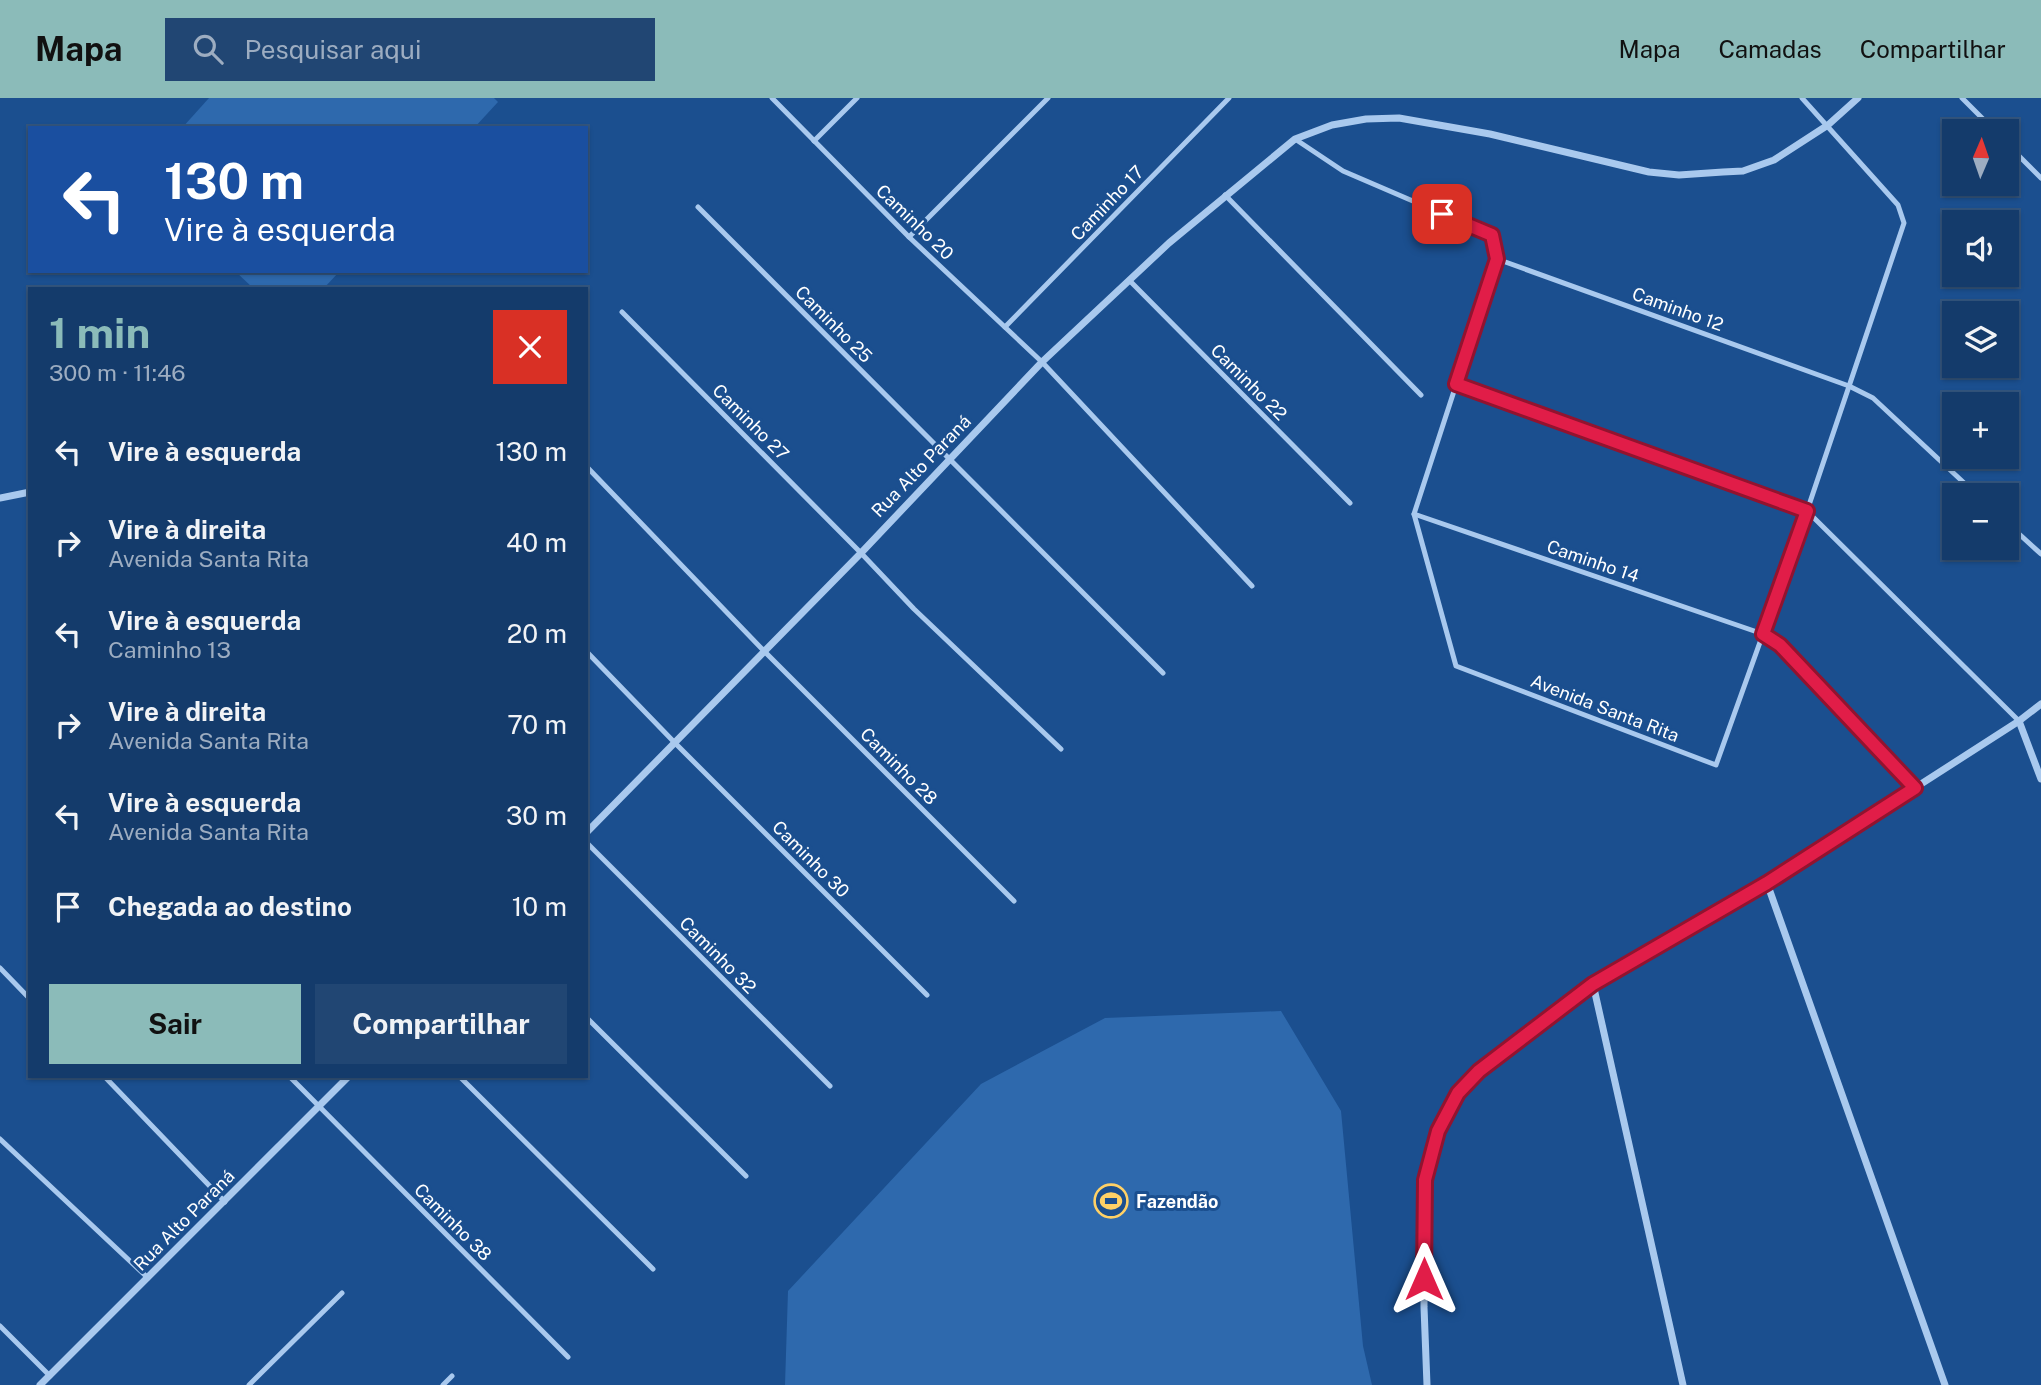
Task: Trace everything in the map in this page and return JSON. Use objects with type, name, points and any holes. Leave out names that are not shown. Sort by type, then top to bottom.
[{"type":"street","name":"Rua Alto Paraná","points":[[588,831],[861,553],[1042,362],[1169,243],[1295,139],[1332,125],[1399,118],[1490,134],[1649,172],[1679,174],[1743,171],[1774,160],[1828,125],[1858,98]]},
{"type":"street","points":[[0,498],[28,492]]},
{"type":"street","points":[[1427,1385],[1424,1307],[1425,1180],[1438,1131],[1458,1093],[1479,1071],[1593,984],[1767,883],[2020,721],[2041,704]]},
{"type":"street","points":[[2020,721],[2041,779]]},
{"type":"street","points":[[1767,883],[1945,1385]]},
{"type":"street","points":[[1593,984],[1683,1385]]},
{"type":"street","name":"Rua Alto Paraná","points":[[40,1385],[347,1078]]},
{"type":"lane","name":"Caminho 20","points":[[772,98],[909,237],[1042,362],[1252,586]]},
{"type":"lane","points":[[814,141],[858,98]]},
{"type":"lane","points":[[909,237],[1048,98]]},
{"type":"lane","name":"Caminho 17","points":[[1004,327],[1230,98]]},
{"type":"lane","name":"Avenida Santa Rita","points":[[1414,514],[1456,666],[1716,765],[1807,511],[1904,223],[1898,205],[1802,98]]},
{"type":"lane","points":[[1962,98],[1983,119]]},
{"type":"lane","points":[[1295,139],[1343,171],[1492,235],[1497,259],[1414,514]]},
{"type":"lane","points":[[2020,157],[2041,178]]},
{"type":"lane","points":[[1224,195],[1421,395]]},
{"type":"lane","name":"Caminho 25","points":[[698,208],[1163,673]]},
{"type":"lane","name":"Caminho 12","points":[[1497,259],[1849,386],[1873,398],[1964,483]]},
{"type":"lane","name":"Caminho 22","points":[[1129,280],[1350,503]]},
{"type":"lane","name":"Caminho 27","points":[[622,312],[914,609],[1061,749]]},
{"type":"lane","points":[[1456,384],[1807,511],[2020,721]]},
{"type":"lane","name":"Caminho 28","points":[[588,468],[764,651],[1014,901]]},
{"type":"lane","name":"Caminho 14","points":[[1414,514],[1763,634],[1780,645],[1915,788]]},
{"type":"lane","points":[[2019,534],[2041,554]]},
{"type":"lane","name":"Caminho 30","points":[[588,653],[927,995]]},
{"type":"lane","name":"Caminho 32","points":[[588,844],[830,1086]]},
{"type":"lane","points":[[0,968],[28,997]]},
{"type":"lane","points":[[588,1019],[746,1176]]},
{"type":"lane","points":[[106,1078],[225,1202]]},
{"type":"lane","name":"Caminho 38","points":[[291,1078],[568,1357]]},
{"type":"lane","points":[[461,1078],[653,1269]]},
{"type":"lane","points":[[0,1139],[148,1278]]},
{"type":"lane","points":[[249,1385],[342,1293]]},
{"type":"lane","points":[[0,1326],[50,1376]]},
{"type":"lane","points":[[443,1385],[452,1376]]},
{"type":"shaded area","points":[[209,98],[494,98],[498,102],[476,126],[184,126]]},
{"type":"shaded area","points":[[237,273],[338,273],[325,287],[252,287]]},
{"type":"shaded area","name":"Fazendão","points":[[1281,1011],[1341,1111],[1363,1346],[1372,1385],[785,1385],[788,1291],[981,1084],[1105,1018]]},
{"type":"place","name":"Fazendão","points":[[1111,1201]]},
{"type":"route","points":[[1424,1279],[1425,1180],[1438,1131],[1458,1093],[1479,1071],[1593,984],[1767,883],[1915,788],[1780,645],[1763,634],[1807,511],[1456,384],[1497,259],[1492,235],[1442,214]]}]
